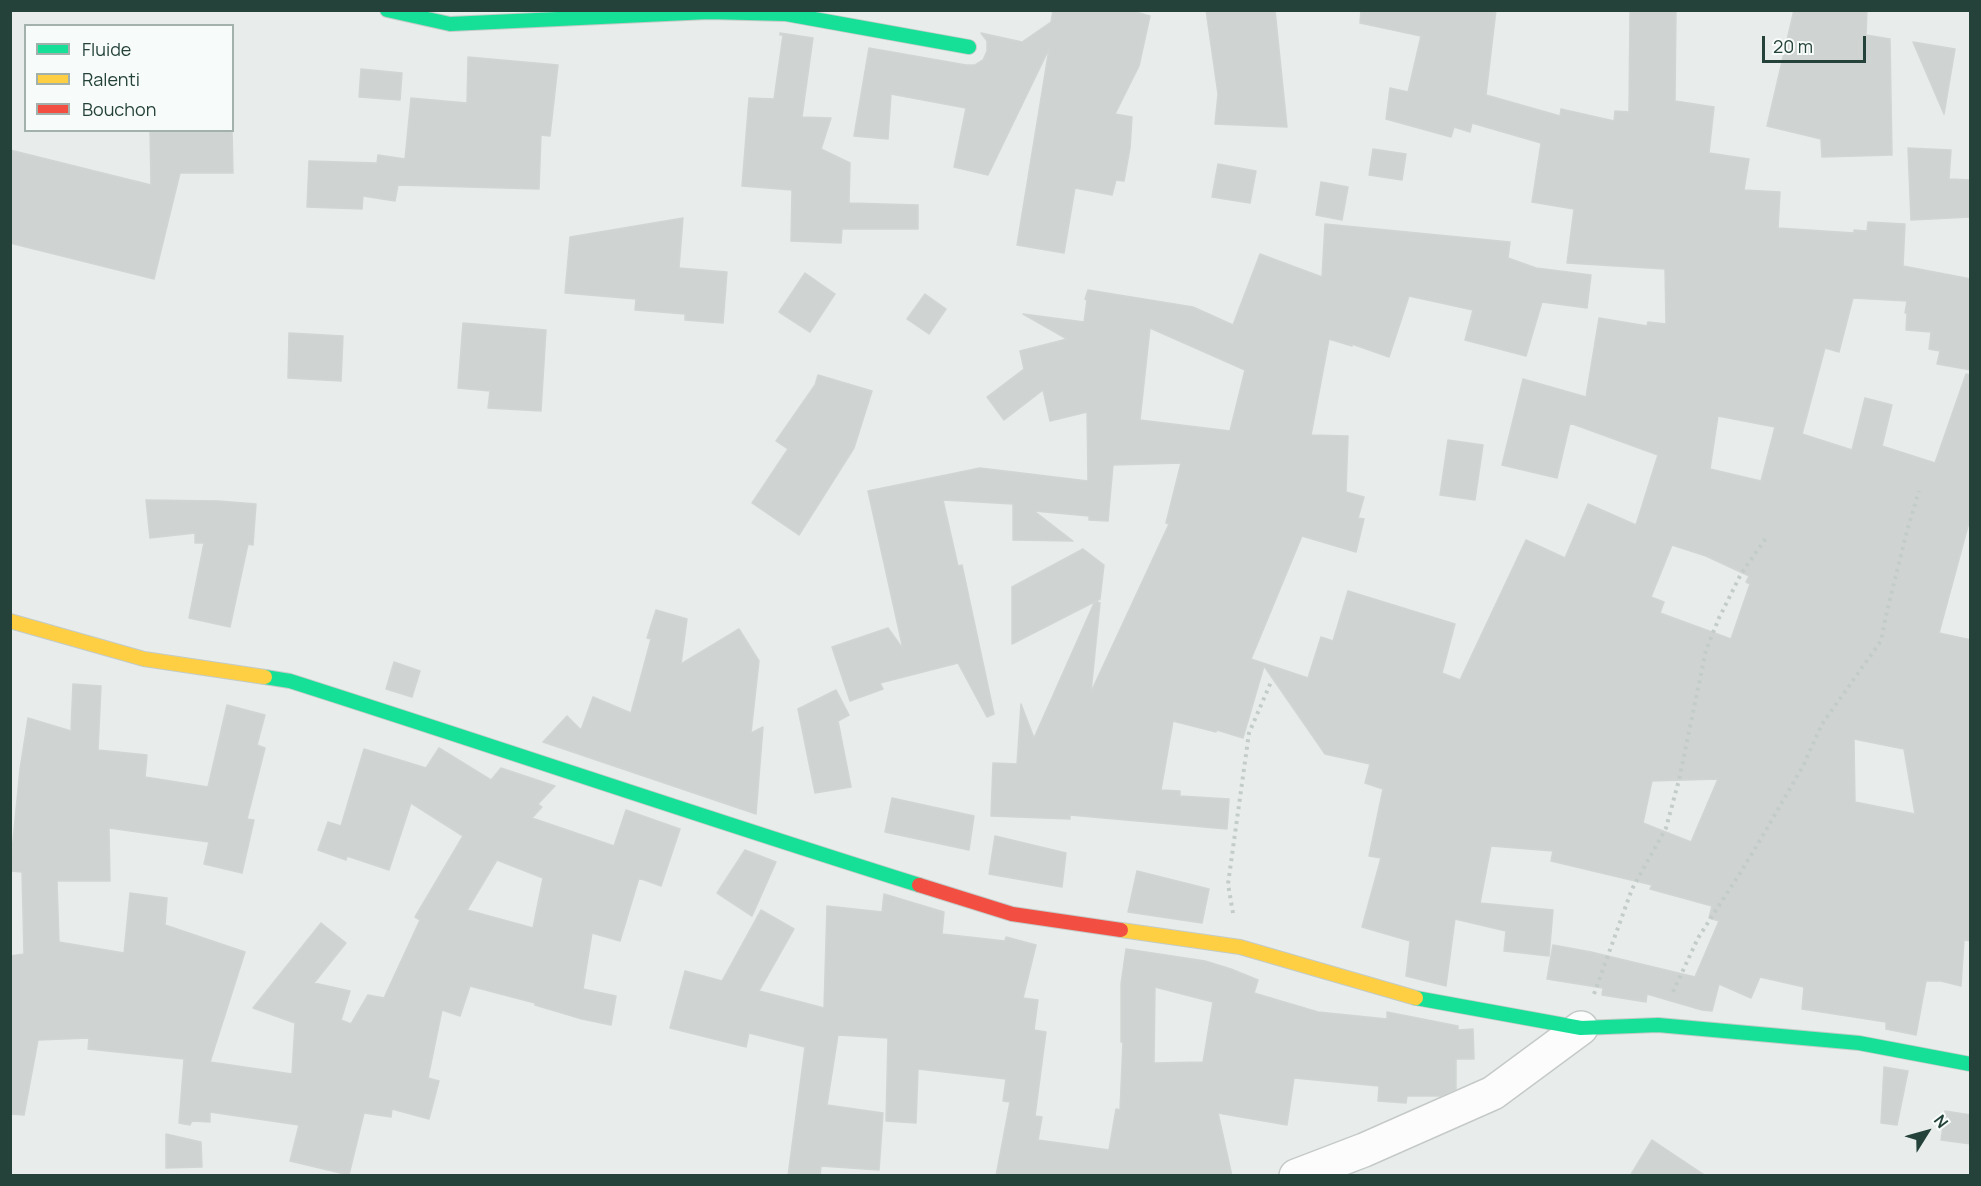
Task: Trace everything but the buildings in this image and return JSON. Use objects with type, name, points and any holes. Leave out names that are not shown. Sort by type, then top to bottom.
[{"type":"street","points":[[387,10],[450,24],[709,12],[786,14],[969,47]]},
{"type":"street","points":[[10,621],[144,659],[290,681],[532,758],[718,822],[1012,914],[1240,946],[1428,1002],[1581,1028],[1659,1025],[1859,1043],[1971,1064]]},
{"type":"street","points":[[1296,1176],[1365,1150],[1493,1093],[1581,1028]]},
{"type":"path","points":[[1659,1025],[1698,938],[1766,830],[1803,766],[1822,724],[1881,641],[1907,531],[1919,492]]},
{"type":"path","points":[[1581,1028],[1632,889],[1666,828],[1679,780],[1706,650],[1741,574],[1766,538]]},
{"type":"path","points":[[1240,946],[1228,885],[1248,733],[1271,682]]},
{"type":"traffic: fast","points":[[387,10],[450,24],[709,12],[786,14],[969,47]]},
{"type":"traffic: fast","points":[[265,677],[290,681],[919,885]]},
{"type":"traffic: fast","points":[[1416,998],[1581,1028],[1658,1025],[1859,1043],[1970,1064]]},
{"type":"traffic: slow","points":[[10,621],[144,659],[265,677]]},
{"type":"traffic: slow","points":[[1121,930],[1240,947],[1416,998]]},
{"type":"traffic: jam","points":[[919,885],[1012,914],[1121,930]]}]
